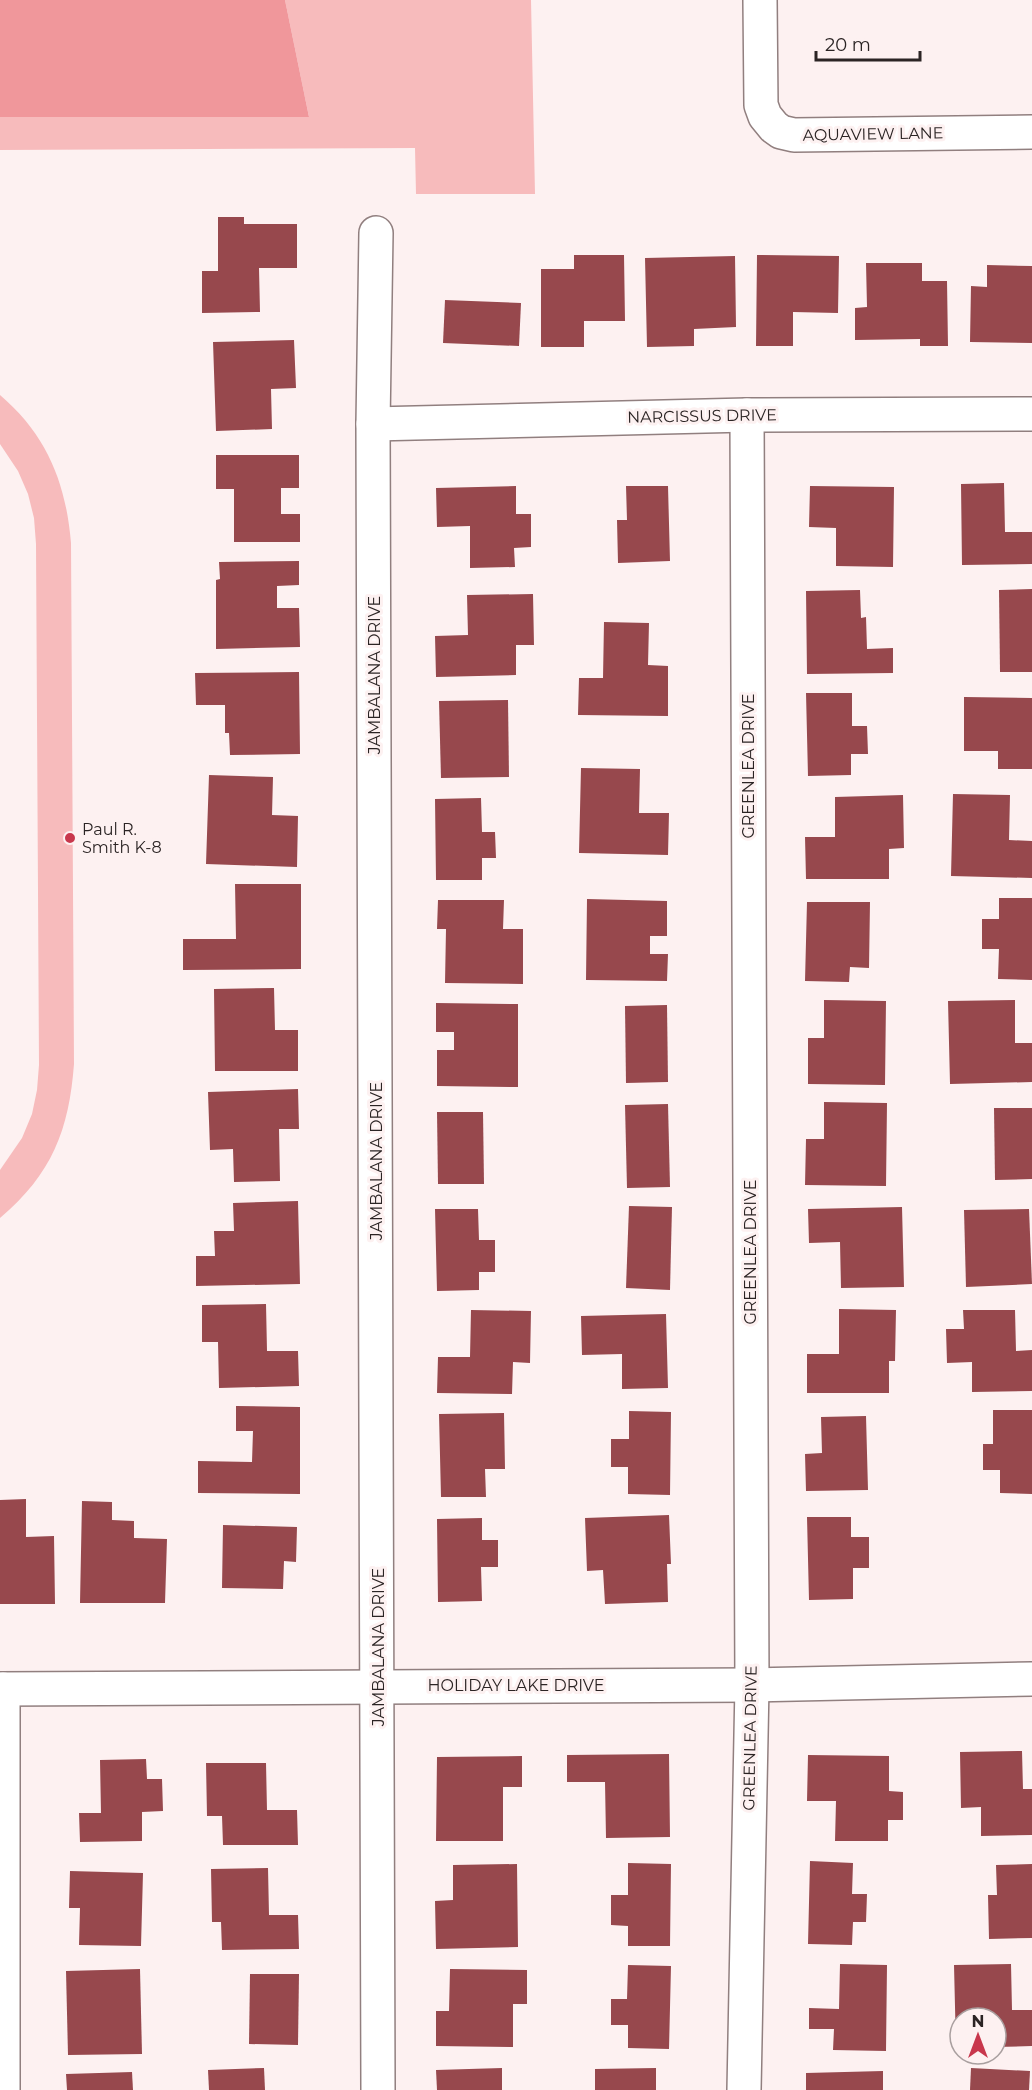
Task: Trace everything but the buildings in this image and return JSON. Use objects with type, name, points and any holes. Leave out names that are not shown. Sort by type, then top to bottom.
[{"type":"street","name":"AQUAVIEW LANE","points":[[760,0],[761,105],[769,122],[781,132],[794,135],[1032,132]]},
{"type":"street","name":"JAMBALANA DRIVE","points":[[376,233],[373,424],[378,2090]]},
{"type":"street","name":"NARCISSUS DRIVE","points":[[373,424],[747,415],[1032,414]]},
{"type":"street","name":"GREENLEA DRIVE","points":[[744,2090],[752,1685],[747,415]]},
{"type":"street","name":"HOLIDAY LAKE DRIVE","points":[[2,1689],[752,1685],[1032,1679]]},
{"type":"street","points":[[2,1689],[3,2090]]},
{"type":"shaded area","points":[[0,0],[285,0],[309,117],[0,117]]},
{"type":"shaded area","points":[[285,0],[531,0],[535,194],[416,194],[415,148],[0,150],[0,117],[309,117]]},
{"type":"shaded area","points":[[0,395],[30,427],[51,461],[64,500],[71,543],[74,1064],[68,1110],[55,1149],[33,1185],[0,1218],[0,1170],[22,1138],[32,1114],[39,1065],[36,544],[34,518],[28,494],[18,471],[0,444]]},
{"type":"place","name":"Paul R. Smith K-8","points":[[70,838]]}]
